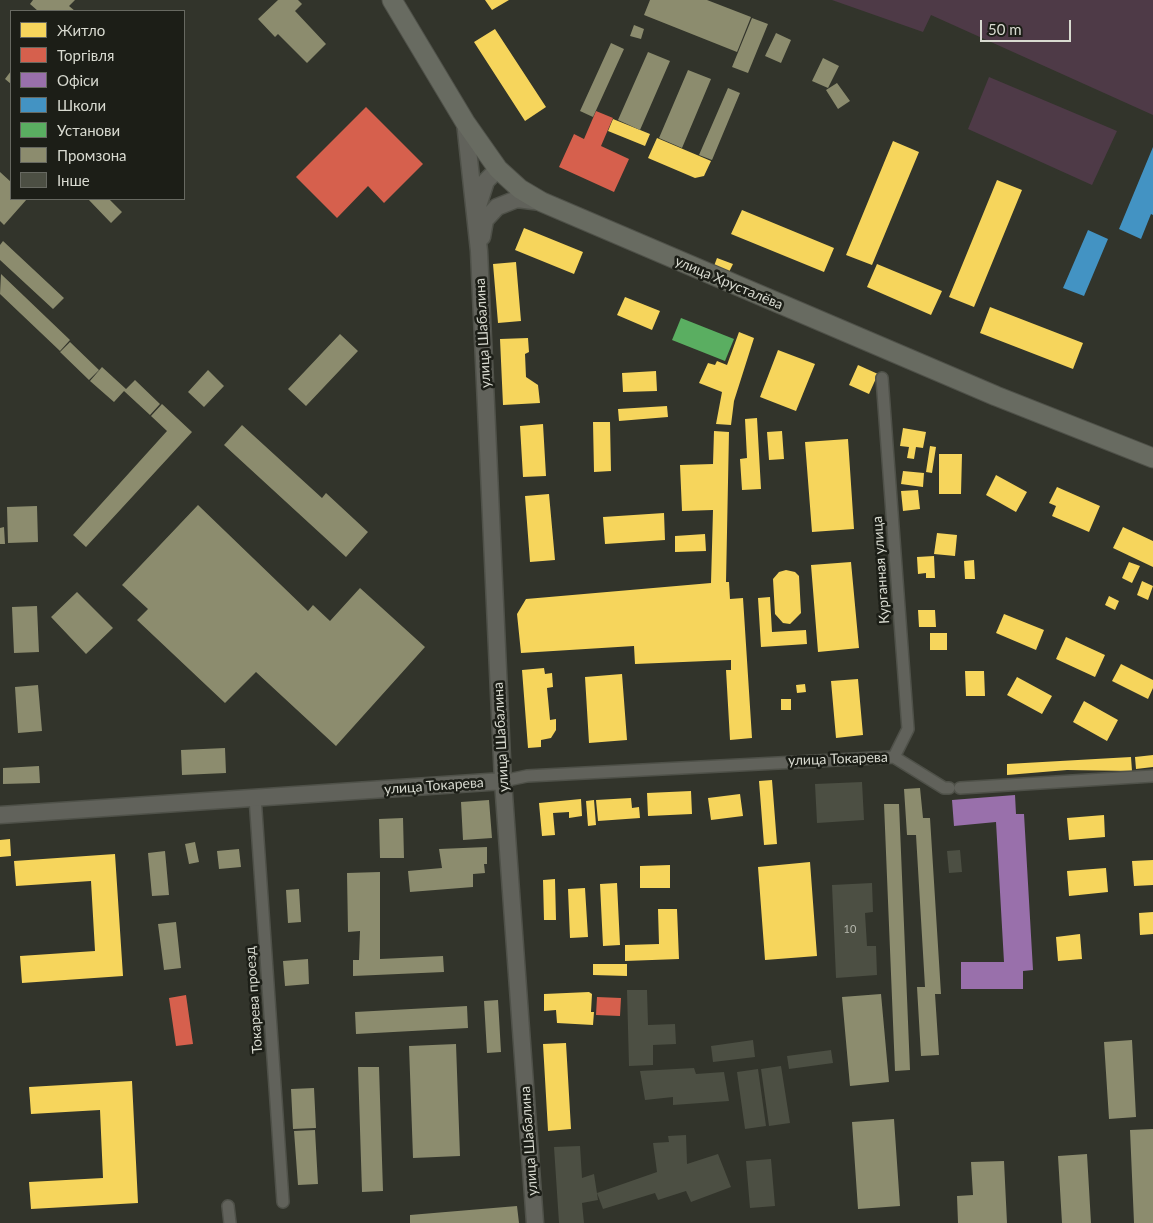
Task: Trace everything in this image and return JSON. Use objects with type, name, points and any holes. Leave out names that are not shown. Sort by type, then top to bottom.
[{"type":"main road","name":"улица Хрусталёва","points":[[392,0],[465,122],[498,169],[520,189],[542,202],[996,396],[1153,458]]},
{"type":"main road","name":"улица Шабалина","points":[[465,122],[479,251],[503,781],[535,1223]]},
{"type":"main road","name":"улица Шабалина","points":[[476,213],[486,181],[498,169]]},
{"type":"main road","name":"улица Шабалина","points":[[479,251],[485,220],[497,206],[517,199],[542,202]]},
{"type":"main road","name":"улица Токарева","points":[[0,815],[503,781]]},
{"type":"street","name":"Курганная улица","points":[[882,378],[908,729],[894,757]]},
{"type":"street","name":"улица Токарева","points":[[503,781],[527,776],[894,757],[944,788],[1153,776]]},
{"type":"street","name":"Токарева проезд","points":[[255,797],[283,1202]]},
{"type":"street","points":[[228,1206],[230,1223]]},
{"type":"shaded area","points":[[832,0],[1153,0],[1153,115],[931,15],[923,32]]},
{"type":"shaded area","points":[[989,77],[1117,131],[1092,185],[968,129]]},
{"type":"building: Житло","points":[[485,0],[509,0],[492,10]]},
{"type":"building: Житло","points":[[495,29],[546,107],[525,121],[474,42]]},
{"type":"building: Житло","points":[[613,119],[650,134],[645,146],[608,131]]},
{"type":"building: Житло","points":[[657,138],[711,161],[704,176],[695,178],[648,158]]},
{"type":"building: Житло","points":[[893,141],[919,152],[872,265],[846,255]]},
{"type":"building: Житло","points":[[997,180],[1022,190],[974,307],[949,297]]},
{"type":"building: Житло","points":[[742,210],[834,248],[824,272],[731,234]]},
{"type":"building: Житло","points":[[524,228],[583,252],[574,274],[515,250]]},
{"type":"building: Житло","points":[[717,258],[733,264],[729,272],[714,266]]},
{"type":"building: Житло","points":[[516,262],[521,321],[498,323],[493,264]]},
{"type":"building: Житло","points":[[877,264],[942,291],[931,315],[867,287]]},
{"type":"building: Житло","points":[[625,297],[660,311],[652,330],[617,315]]},
{"type":"building: Житло","points":[[990,307],[1083,343],[1073,369],[980,333]]},
{"type":"building: Житло","points":[[739,332],[754,338],[734,401],[731,425],[716,424],[722,392],[699,383],[708,363],[715,365],[717,361],[727,365]]},
{"type":"building: Житло","points":[[528,338],[529,352],[525,354],[526,377],[538,385],[540,403],[503,405],[500,339]]},
{"type":"building: Житло","points":[[778,350],[815,364],[796,411],[760,397]]},
{"type":"building: Житло","points":[[858,365],[878,374],[869,394],[849,385]]},
{"type":"building: Житло","points":[[656,371],[657,391],[623,392],[622,373]]},
{"type":"building: Житло","points":[[667,406],[668,417],[619,421],[618,409]]},
{"type":"building: Житло","points":[[757,418],[761,489],[742,490],[740,459],[747,458],[745,419]]},
{"type":"building: Житло","points":[[593,422],[610,422],[611,471],[594,472]]},
{"type":"building: Житло","points":[[543,424],[546,476],[523,477],[520,426]]},
{"type":"building: Житло","points":[[903,428],[926,432],[923,448],[916,447],[914,459],[907,458],[909,447],[900,446]]},
{"type":"building: Житло","points":[[714,431],[729,432],[726,582],[729,582],[730,599],[743,598],[752,738],[730,740],[726,670],[731,670],[731,660],[635,664],[634,646],[521,653],[517,614],[526,599],[711,583],[713,510],[682,511],[680,465],[713,464]]},
{"type":"building: Житло","points":[[782,431],[784,459],[769,460],[767,432]]},
{"type":"building: Житло","points":[[848,439],[854,529],[812,532],[805,442]]},
{"type":"building: Житло","points":[[930,446],[936,447],[932,473],[926,472]]},
{"type":"building: Житло","points":[[939,454],[962,454],[961,494],[939,494]]},
{"type":"building: Житло","points":[[903,471],[924,473],[923,487],[901,484]]},
{"type":"building: Житло","points":[[996,475],[1027,492],[1016,512],[986,495]]},
{"type":"building: Житло","points":[[1057,487],[1100,506],[1089,532],[1052,516],[1056,506],[1049,503]]},
{"type":"building: Житло","points":[[918,490],[920,509],[903,511],[901,491]]},
{"type":"building: Житло","points":[[549,494],[555,560],[530,562],[525,496]]},
{"type":"building: Житло","points":[[664,513],[665,540],[605,544],[603,517]]},
{"type":"building: Житло","points":[[1123,527],[1153,541],[1153,567],[1113,548]]},
{"type":"building: Житло","points":[[937,533],[957,535],[955,556],[934,554]]},
{"type":"building: Житло","points":[[705,534],[706,551],[675,552],[675,536]]},
{"type":"building: Житло","points":[[934,556],[935,578],[926,578],[926,573],[918,574],[917,557]]},
{"type":"building: Житло","points":[[974,560],[975,579],[965,579],[964,561]]},
{"type":"building: Житло","points":[[851,562],[859,648],[818,652],[811,565]]},
{"type":"building: Житло","points":[[1129,562],[1140,566],[1132,583],[1122,578]]},
{"type":"building: Житло","points":[[786,570],[795,572],[799,576],[801,613],[790,624],[783,623],[775,614],[773,579],[779,572]]},
{"type":"building: Житло","points":[[1142,581],[1153,586],[1148,600],[1137,595]]},
{"type":"building: Житло","points":[[1109,596],[1119,601],[1115,610],[1105,605]]},
{"type":"building: Житло","points":[[770,597],[772,632],[806,630],[807,644],[761,647],[758,598]]},
{"type":"building: Житло","points":[[918,610],[935,610],[936,627],[919,627]]},
{"type":"building: Житло","points":[[1004,614],[1044,630],[1036,650],[996,633]]},
{"type":"building: Житло","points":[[930,633],[947,633],[947,650],[930,650]]},
{"type":"building: Житло","points":[[1066,637],[1105,655],[1095,677],[1056,659]]},
{"type":"building: Житло","points":[[1121,664],[1153,680],[1153,688],[1148,699],[1112,681]]},
{"type":"building: Житло","points":[[544,668],[545,674],[552,673],[553,687],[547,688],[550,720],[556,719],[556,730],[551,738],[541,740],[541,747],[528,748],[522,670]]},
{"type":"building: Житло","points":[[965,671],[984,671],[985,696],[966,696]]},
{"type":"building: Житло","points":[[622,674],[627,740],[589,743],[585,677]]},
{"type":"building: Житло","points":[[1017,677],[1052,696],[1042,714],[1007,695]]},
{"type":"building: Житло","points":[[858,679],[863,735],[836,738],[831,681]]},
{"type":"building: Житло","points":[[805,684],[806,692],[797,693],[796,685]]},
{"type":"building: Житло","points":[[781,699],[791,699],[791,710],[781,710]]},
{"type":"building: Житло","points":[[1084,701],[1118,720],[1107,741],[1073,722]]},
{"type":"building: Житло","points":[[1153,755],[1153,767],[1136,769],[1135,757]]},
{"type":"building: Житло","points":[[1131,757],[1132,771],[1067,770],[1007,775],[1007,764]]},
{"type":"building: Житло","points":[[772,780],[777,844],[764,845],[759,781]]},
{"type":"building: Житло","points":[[691,791],[692,814],[648,816],[647,793]]},
{"type":"building: Житло","points":[[740,794],[743,816],[711,820],[708,798]]},
{"type":"building: Житло","points":[[631,798],[632,808],[639,807],[640,818],[598,821],[596,800]]},
{"type":"building: Житло","points":[[581,799],[582,816],[569,818],[569,812],[553,813],[555,835],[542,836],[539,803]]},
{"type":"building: Житло","points":[[594,800],[596,825],[588,826],[586,801]]},
{"type":"building: Житло","points":[[1104,815],[1105,837],[1069,840],[1067,818]]},
{"type":"building: Житло","points":[[10,839],[11,856],[0,857],[0,840]]},
{"type":"building: Житло","points":[[115,854],[123,976],[22,983],[20,956],[95,951],[91,881],[16,886],[14,861]]},
{"type":"building: Житло","points":[[1153,860],[1153,885],[1134,886],[1132,861]]},
{"type":"building: Житло","points":[[810,862],[817,956],[765,960],[758,867]]},
{"type":"building: Житло","points":[[670,865],[670,888],[640,888],[640,866]]},
{"type":"building: Житло","points":[[1106,868],[1108,892],[1069,896],[1067,871]]},
{"type":"building: Житло","points":[[555,879],[556,920],[544,920],[543,880]]},
{"type":"building: Житло","points":[[617,883],[620,945],[603,946],[600,884]]},
{"type":"building: Житло","points":[[585,888],[588,937],[570,938],[568,889]]},
{"type":"building: Житло","points":[[658,909],[677,909],[679,959],[625,961],[625,945],[659,944]]},
{"type":"building: Житло","points":[[1153,912],[1153,934],[1140,935],[1139,913]]},
{"type":"building: Житло","points":[[1080,934],[1082,959],[1058,961],[1056,937]]},
{"type":"building: Житло","points":[[593,964],[627,964],[627,976],[593,975]]},
{"type":"building: Житло","points":[[589,992],[592,994],[591,1012],[594,1012],[593,1025],[557,1023],[556,1010],[544,1011],[544,994]]},
{"type":"building: Житло","points":[[566,1043],[571,1129],[548,1131],[543,1044]]},
{"type":"building: Житло","points":[[132,1081],[138,1203],[31,1209],[29,1182],[103,1178],[100,1110],[31,1114],[29,1087]]},
{"type":"building: Торгівля","points":[[366,107],[423,164],[384,203],[368,186],[337,218],[296,177]]},
{"type":"building: Торгівля","points":[[596,111],[613,118],[601,146],[629,159],[614,192],[559,167],[574,134],[584,139]]},
{"type":"building: Торгівля","points":[[186,995],[193,1044],[176,1046],[169,998]]},
{"type":"building: Торгівля","points":[[597,997],[621,998],[620,1016],[596,1015]]},
{"type":"building: Офіси","points":[[1015,795],[1016,814],[1024,814],[1033,970],[1023,971],[1023,989],[961,989],[961,962],[1004,962],[996,822],[954,826],[952,800]]},
{"type":"building: Школи","points":[[1153,147],[1153,215],[1151,214],[1141,239],[1119,229]]},
{"type":"building: Школи","points":[[1088,230],[1108,239],[1084,296],[1063,288]]},
{"type":"building: Установи","points":[[681,318],[734,339],[725,361],[672,340]]},
{"type":"building: Промзона","points":[[33,0],[75,0],[69,6],[74,10],[37,10],[30,4]]},
{"type":"building: Промзона","points":[[278,0],[298,0],[302,4],[295,11],[326,44],[307,63],[278,34],[275,37],[258,19]]},
{"type":"building: Промзона","points":[[650,0],[707,0],[751,17],[737,52],[644,15]]},
{"type":"building: Промзона","points":[[752,18],[768,24],[748,73],[732,67]]},
{"type":"building: Промзона","points":[[634,25],[644,29],[641,39],[630,36]]},
{"type":"building: Промзона","points":[[776,33],[791,40],[781,63],[765,56]]},
{"type":"building: Промзона","points":[[611,43],[624,49],[593,117],[580,111]]},
{"type":"building: Промзона","points":[[648,52],[670,61],[640,130],[618,120]]},
{"type":"building: Промзона","points":[[823,58],[839,66],[828,88],[812,81]]},
{"type":"building: Промзона","points":[[688,70],[711,79],[682,148],[659,138]]},
{"type":"building: Промзона","points":[[10,72],[10,83],[5,79]]},
{"type":"building: Промзона","points":[[837,83],[850,101],[838,109],[826,90]]},
{"type":"building: Промзона","points":[[728,88],[740,93],[712,160],[699,155]]},
{"type":"building: Промзона","points":[[0,172],[10,181],[10,200],[26,200],[4,225],[0,221]]},
{"type":"building: Промзона","points":[[89,200],[110,200],[122,212],[111,223]]},
{"type":"building: Промзона","points":[[3,241],[64,298],[53,309],[0,260],[0,245]]},
{"type":"building: Промзона","points":[[1,274],[70,340],[60,351],[0,294]]},
{"type":"building: Промзона","points":[[340,334],[358,351],[306,406],[288,389]]},
{"type":"building: Промзона","points":[[70,342],[99,370],[89,380],[60,352]]},
{"type":"building: Промзона","points":[[102,367],[126,389],[135,380],[160,404],[150,415],[124,391],[114,402],[90,381]]},
{"type":"building: Промзона","points":[[208,370],[224,386],[204,407],[188,392]]},
{"type":"building: Промзона","points":[[162,404],[192,432],[86,547],[73,535],[167,431],[151,416]]},
{"type":"building: Промзона","points":[[242,425],[322,498],[326,493],[368,532],[346,557],[224,445]]},
{"type":"building: Промзона","points":[[198,505],[308,611],[313,605],[330,621],[360,588],[425,647],[336,746],[256,672],[225,703],[137,620],[148,609],[122,585]]},
{"type":"building: Промзона","points":[[37,506],[38,542],[8,543],[7,507]]},
{"type":"building: Промзона","points":[[4,527],[5,544],[0,544],[0,528]]},
{"type":"building: Промзона","points":[[77,592],[113,628],[86,654],[51,617]]},
{"type":"building: Промзона","points":[[37,606],[39,652],[14,653],[12,607]]},
{"type":"building: Промзона","points":[[38,685],[42,731],[18,733],[15,687]]},
{"type":"building: Промзона","points":[[225,748],[226,773],[182,775],[181,750]]},
{"type":"building: Промзона","points":[[39,766],[40,783],[3,784],[3,768]]},
{"type":"building: Промзона","points":[[920,788],[923,818],[930,818],[941,994],[935,994],[939,1055],[921,1056],[917,987],[925,987],[916,835],[907,835],[904,789]]},
{"type":"building: Промзона","points":[[489,800],[492,838],[463,840],[461,802]]},
{"type":"building: Промзона","points":[[884,804],[899,804],[910,1070],[895,1071]]},
{"type":"building: Промзона","points":[[403,818],[404,858],[380,858],[379,819]]},
{"type":"building: Промзона","points":[[195,842],[199,862],[189,864],[185,844]]},
{"type":"building: Промзона","points":[[487,847],[487,864],[484,864],[485,873],[473,874],[473,887],[410,892],[408,871],[442,868],[439,849]]},
{"type":"building: Промзона","points":[[239,849],[241,867],[219,869],[217,851]]},
{"type":"building: Промзона","points":[[165,851],[169,895],[152,896],[148,853]]},
{"type":"building: Промзона","points":[[380,872],[380,959],[443,956],[444,972],[353,976],[353,960],[359,960],[360,931],[348,932],[347,873]]},
{"type":"building: Промзона","points":[[299,889],[301,922],[288,923],[286,890]]},
{"type":"building: Промзона","points":[[176,922],[181,968],[164,970],[158,924]]},
{"type":"building: Промзона","points":[[308,959],[309,984],[285,986],[283,961]]},
{"type":"building: Промзона","points":[[881,994],[889,1082],[850,1086],[842,997]]},
{"type":"building: Промзона","points":[[498,1000],[501,1052],[487,1053],[484,1001]]},
{"type":"building: Промзона","points":[[467,1006],[468,1028],[356,1034],[355,1012]]},
{"type":"building: Промзона","points":[[1132,1040],[1136,1117],[1109,1119],[1104,1042]]},
{"type":"building: Промзона","points":[[456,1044],[460,1156],[413,1158],[409,1046]]},
{"type":"building: Промзона","points":[[358,1067],[379,1067],[383,1191],[362,1192]]},
{"type":"building: Промзона","points":[[314,1088],[316,1128],[293,1129],[291,1089]]},
{"type":"building: Промзона","points":[[894,1119],[900,1206],[858,1209],[852,1122]]},
{"type":"building: Промзона","points":[[1153,1129],[1153,1223],[1134,1223],[1130,1130]]},
{"type":"building: Промзона","points":[[315,1130],[318,1184],[298,1185],[294,1131]]},
{"type":"building: Промзона","points":[[1087,1154],[1091,1223],[1062,1223],[1058,1156]]},
{"type":"building: Промзона","points":[[1004,1161],[1007,1223],[958,1223],[957,1196],[973,1195],[971,1162]]},
{"type":"building: Промзона","points":[[517,1206],[519,1223],[410,1223],[410,1215]]},
{"type":"building: Інше","points":[[862,782],[864,820],[817,823],[815,784]]},
{"type":"building: Інше","points":[[960,850],[962,872],[949,873],[947,851]]},
{"type":"building: Інше","points":[[872,883],[873,912],[865,913],[867,946],[876,946],[877,975],[836,978],[832,885]]},
{"type":"building: Інше","points":[[627,990],[647,990],[648,1025],[675,1024],[676,1044],[653,1045],[653,1065],[629,1066]]},
{"type":"building: Інше","points":[[753,1040],[755,1057],[713,1062],[711,1046]]},
{"type":"building: Інше","points":[[831,1050],[833,1063],[789,1069],[787,1056]]},
{"type":"building: Інше","points":[[781,1066],[790,1123],[769,1126],[761,1069]]},
{"type":"building: Інше","points":[[694,1068],[696,1074],[724,1072],[729,1101],[673,1105],[673,1097],[645,1100],[640,1071]]},
{"type":"building: Інше","points":[[758,1069],[766,1126],[745,1129],[737,1072]]},
{"type":"building: Інше","points":[[686,1135],[687,1164],[718,1154],[731,1187],[691,1202],[686,1191],[658,1200],[655,1193],[603,1209],[597,1193],[657,1172],[653,1143],[669,1142],[668,1136]]},
{"type":"building: Інше","points":[[580,1146],[582,1178],[594,1174],[598,1200],[582,1203],[584,1223],[559,1223],[554,1147]]},
{"type":"building: Інше","points":[[771,1159],[775,1206],[750,1208],[746,1161]]}]
